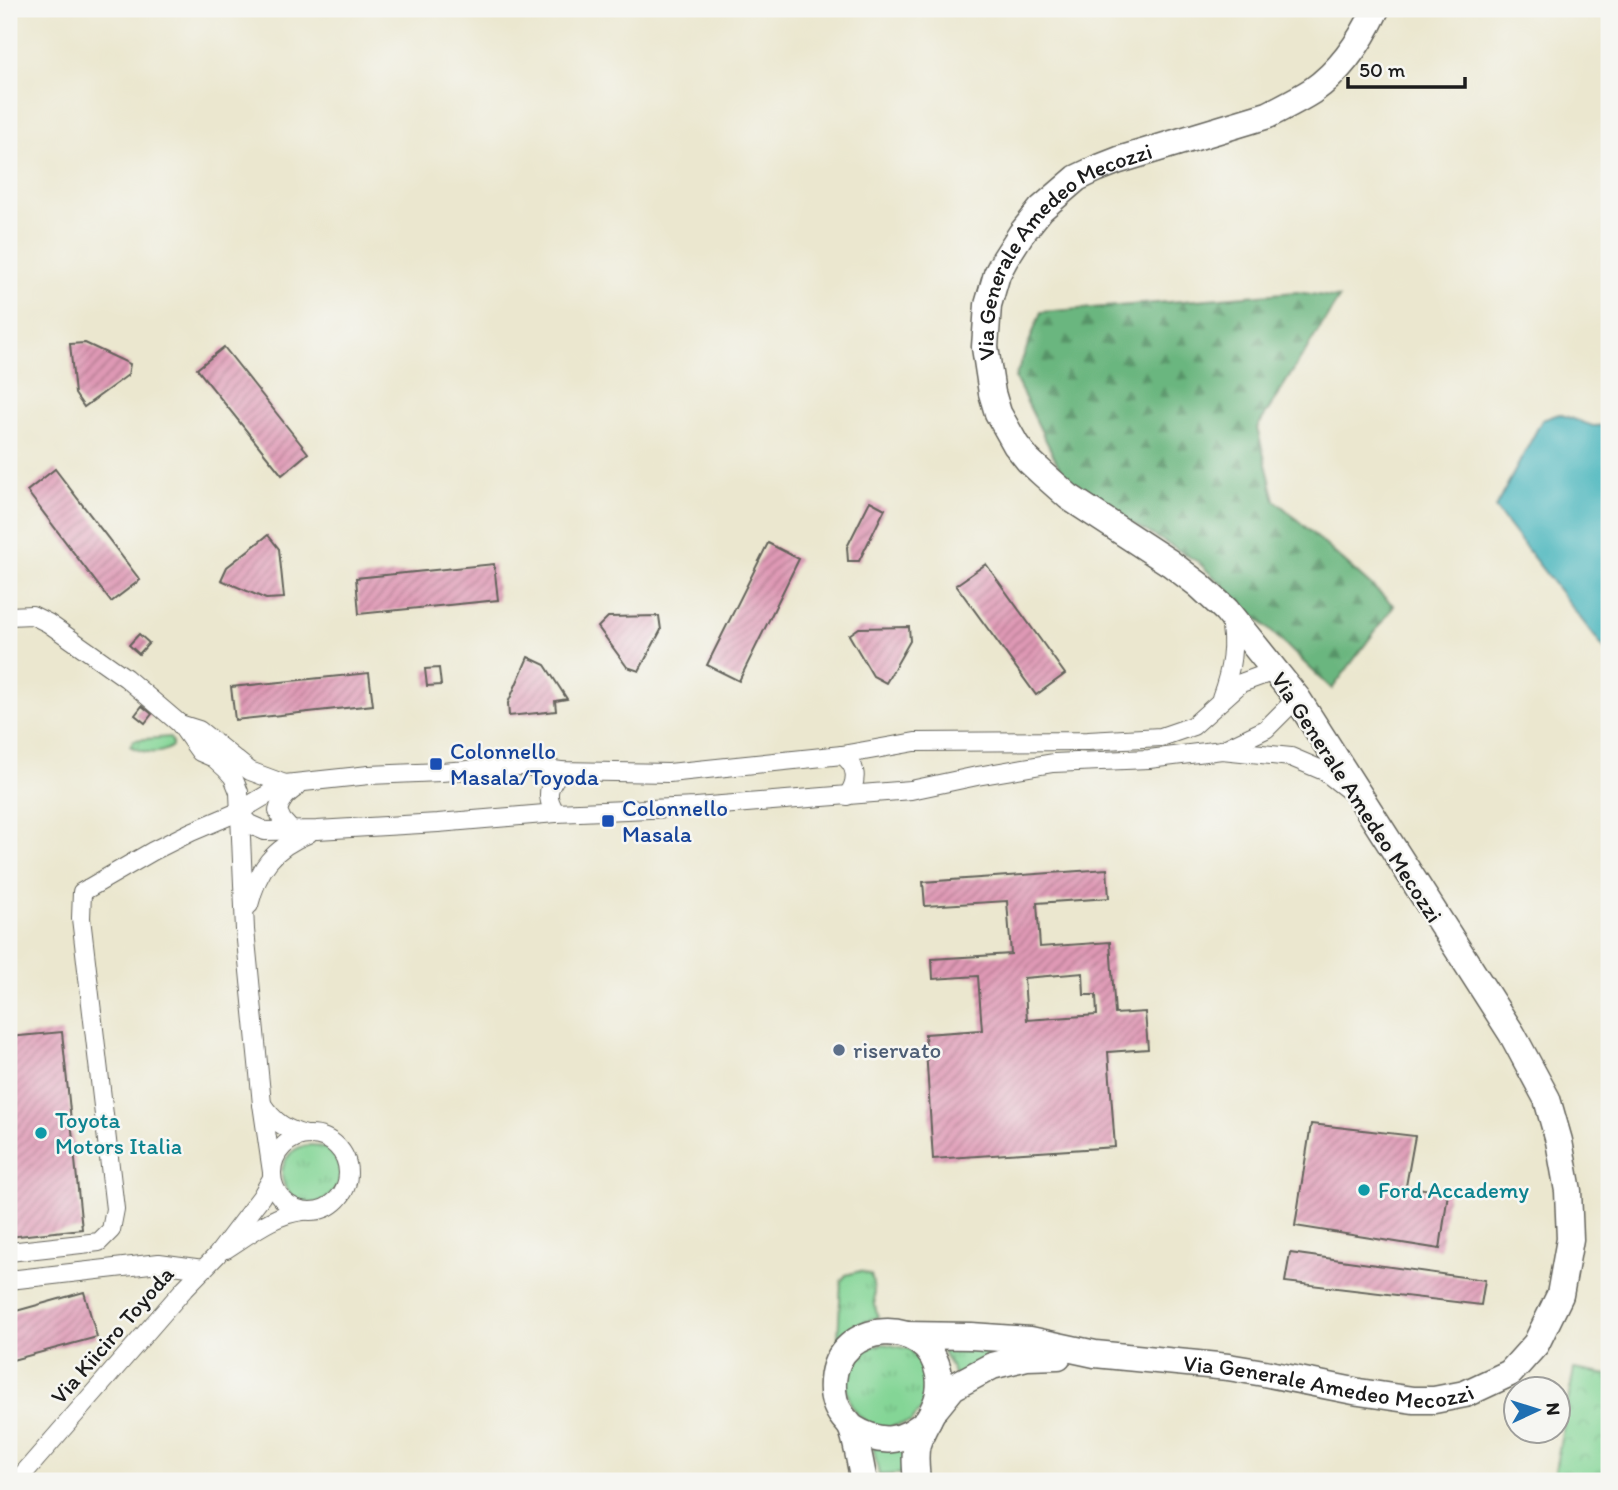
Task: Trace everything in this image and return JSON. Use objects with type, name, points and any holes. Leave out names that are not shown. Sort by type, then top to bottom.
[{"type":"street","name":"Via Generale Amedeo Mecozzi","points":[[905,1335],[1030,1340],[1095,1354],[1228,1367],[1359,1392],[1413,1400],[1434,1400],[1465,1394],[1510,1373],[1536,1344],[1560,1295],[1570,1238],[1568,1191],[1559,1141],[1547,1099],[1512,1034],[1297,698],[1226,610],[1170,563],[1069,496],[1028,460],[1006,430],[992,393],[985,347],[988,305],[998,274],[1021,234],[1041,209],[1077,178],[1096,169],[1268,115],[1314,90],[1338,67],[1362,37],[1376,9]]},
{"type":"street","points":[[1219,704],[1231,667],[1232,654],[1231,625],[1226,610]]},
{"type":"street","points":[[9,617],[32,615],[48,623],[126,678],[180,724],[200,752],[214,758],[233,777],[239,792],[245,930],[262,1104],[272,1175],[275,1190],[293,1207],[305,1211],[319,1210],[332,1205],[341,1196],[348,1174],[346,1161],[336,1144],[327,1138],[306,1135],[293,1138],[278,1152],[272,1175]]},
{"type":"street","points":[[9,1252],[99,1242],[111,1230],[115,1209],[81,918],[82,892],[153,851],[294,784],[369,775],[522,766],[561,771],[669,773],[842,755],[915,742],[1087,741],[1161,737],[1193,726],[1241,683],[1274,671]]},
{"type":"street","points":[[1222,750],[1266,729],[1297,698]]},
{"type":"street","points":[[180,724],[199,730],[250,771],[294,784]]},
{"type":"street","points":[[238,812],[249,824],[265,831],[708,806],[911,790],[1054,763],[1149,759],[1222,750],[1291,757],[1324,771],[1362,801]]},
{"type":"street","points":[[842,755],[850,761],[855,772],[853,785],[847,796]]},
{"type":"street","points":[[556,813],[548,797],[553,780],[561,771]]},
{"type":"street","points":[[291,830],[278,811],[281,801],[294,784]]},
{"type":"street","points":[[245,930],[255,882],[263,868],[276,852],[291,841],[317,830]]},
{"type":"street","points":[[262,1104],[278,1124],[306,1135]]},
{"type":"street","name":"Via Kiiciro Toyoda","points":[[17,1481],[217,1255],[261,1197],[272,1175]]},
{"type":"street","name":"Via Kiiciro Toyoda","points":[[217,1255],[280,1216],[305,1211]]},
{"type":"street","points":[[9,1280],[159,1263],[203,1269]]},
{"type":"street","points":[[917,1481],[917,1446],[932,1414],[940,1392],[939,1374],[928,1351],[905,1335],[881,1332],[858,1339],[841,1356],[832,1381],[833,1396],[840,1414],[851,1427],[873,1438],[893,1439],[917,1430],[932,1414]]},
{"type":"street","name":"Via Generale Amedeo Mecozzi","points":[[932,1414],[953,1387],[992,1366],[1027,1357],[1095,1354]]},
{"type":"street","points":[[851,1427],[864,1481]]},
{"type":"green space","points":[[1297,292],[1339,298],[1257,428],[1275,500],[1394,606],[1332,689],[1198,562],[1068,485],[1015,378],[1041,312]]},
{"type":"green space","points":[[169,737],[172,746],[162,751],[146,752],[130,746],[134,740]]},
{"type":"green space","points":[[305,1145],[317,1145],[332,1153],[340,1168],[340,1180],[332,1195],[317,1203],[305,1203],[290,1195],[282,1180],[282,1168],[290,1153]]},
{"type":"green space","points":[[860,1271],[871,1275],[878,1317],[857,1325],[838,1340],[841,1281],[846,1275]]},
{"type":"green space","points":[[884,1344],[910,1349],[928,1371],[929,1399],[911,1422],[884,1428],[870,1424],[859,1416],[851,1405],[847,1378],[851,1366],[860,1355],[871,1347]]},
{"type":"green space","points":[[941,1347],[1001,1350],[956,1377]]},
{"type":"green space","points":[[1574,1369],[1609,1375],[1609,1481],[1553,1481],[1560,1444],[1572,1444]]},
{"type":"green space","points":[[873,1447],[906,1447],[910,1473],[879,1475]]},
{"type":"water","points":[[1559,414],[1593,426],[1609,425],[1609,655],[1495,508],[1542,420]]},
{"type":"building","points":[[85,343],[130,364],[128,375],[84,407],[75,394],[70,344]]},
{"type":"building","points":[[224,347],[308,453],[282,475],[197,369]]},
{"type":"building","points":[[55,469],[140,580],[111,602],[27,491]]},
{"type":"building","points":[[870,501],[885,509],[859,561],[848,561],[847,547]]},
{"type":"building","points":[[268,535],[279,549],[284,598],[266,599],[221,580],[227,567]]},
{"type":"building","points":[[768,543],[799,559],[739,681],[707,665]]},
{"type":"building","points":[[494,564],[498,600],[359,614],[356,578]]},
{"type":"building","points":[[986,564],[1065,674],[1036,695],[956,585]]},
{"type":"building","points":[[659,616],[661,630],[639,671],[627,667],[598,627],[608,617]]},
{"type":"building","points":[[909,627],[910,641],[886,683],[873,676],[849,635],[859,628]]},
{"type":"building","points":[[139,634],[149,643],[139,654],[129,645]]},
{"type":"building","points":[[528,657],[545,665],[567,699],[555,701],[556,711],[509,716],[508,703]]},
{"type":"building","points":[[439,668],[441,685],[427,686],[425,669]]},
{"type":"building","points":[[369,673],[373,705],[235,720],[231,687]]},
{"type":"building","points":[[142,706],[152,714],[145,723],[135,715]]},
{"type":"building","points":[[1107,869],[1109,898],[1037,903],[1040,947],[1110,942],[1115,1014],[1145,1012],[1148,1049],[1108,1052],[1115,1147],[933,1159],[925,1034],[982,1030],[978,976],[933,979],[932,959],[1011,954],[1007,901],[925,906],[923,882]],"holes":[[[1083,973],[1084,995],[1096,995],[1097,1015],[1027,1020],[1024,978]]]},
{"type":"building","name":"Toyota Motors Italia","points":[[62,1032],[82,1229],[9,1237],[9,1037]]},
{"type":"building","name":"Ford Accademy","points":[[1311,1124],[1415,1136],[1406,1186],[1448,1193],[1440,1249],[1295,1226]]},
{"type":"building","points":[[1290,1253],[1485,1280],[1481,1305],[1285,1282]]},
{"type":"building","points":[[84,1292],[97,1337],[9,1361],[9,1313]]},
{"type":"place","name":"Colonnello Masala/Toyoda","points":[[436,764]]},
{"type":"place","name":"Colonnello Masala","points":[[608,821]]},
{"type":"place","name":"riservato","points":[[839,1050]]},
{"type":"place","name":"Toyota Motors Italia","points":[[41,1133]]},
{"type":"place","name":"Ford Accademy","points":[[1364,1190]]}]
